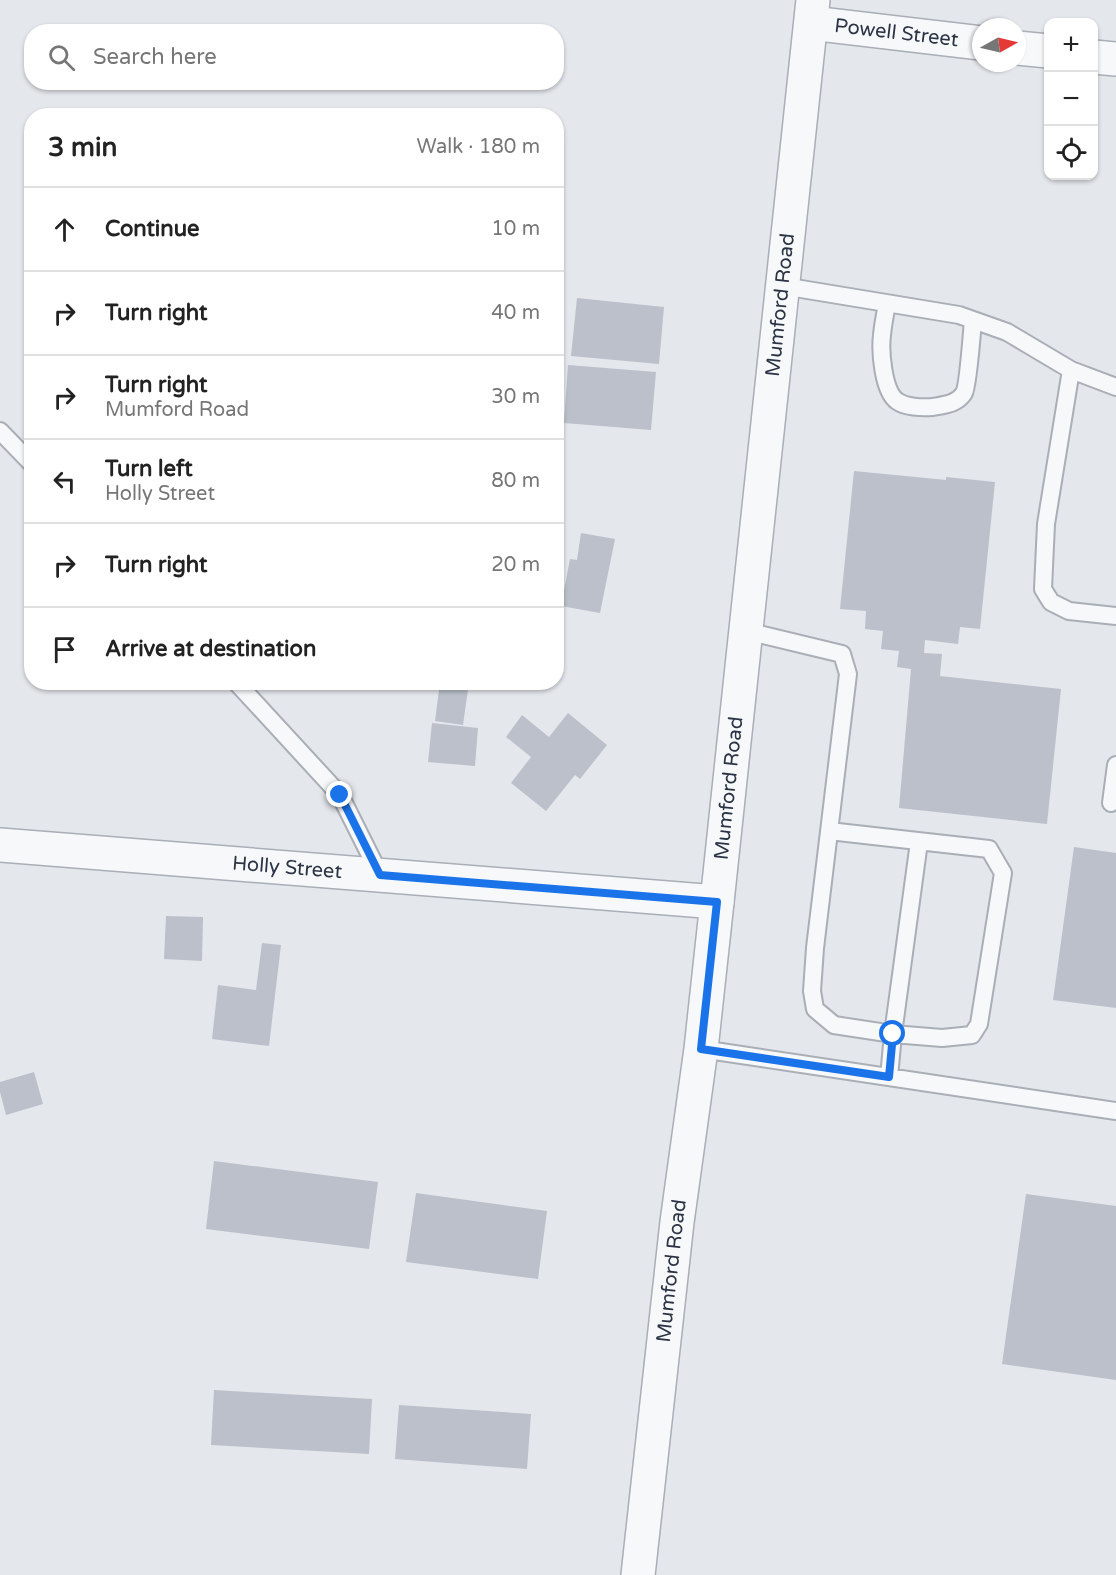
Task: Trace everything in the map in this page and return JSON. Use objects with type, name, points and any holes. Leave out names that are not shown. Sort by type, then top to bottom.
[{"type":"street","name":"Powell Street","points":[[812,12],[972,41]]},
{"type":"street","name":"Mumford Road","points":[[638,1575],[677,1222],[701,1049],[812,12]]},
{"type":"street","points":[[1026,49],[1044,51]]},
{"type":"street","points":[[1098,57],[1116,59]]},
{"type":"street","name":"Holly Street","points":[[0,845],[717,902]]},
{"type":"lane","points":[[783,286],[958,315],[1007,332],[1071,370],[1116,387]]},
{"type":"lane","points":[[887,304],[882,336],[885,376],[889,391],[896,400],[909,405],[928,408],[954,403],[966,392],[973,320]]},
{"type":"lane","points":[[1071,370],[1046,524],[1042,589],[1051,602],[1069,611],[1116,616]]},
{"type":"lane","points":[[0,431],[24,456]]},
{"type":"lane","points":[[746,631],[842,654],[848,674],[829,831],[814,959],[812,991],[814,1009],[834,1025],[893,1034],[942,1038],[972,1035],[980,1024],[1003,873],[989,849],[829,831]]},
{"type":"lane","points":[[243,690],[340,795],[380,875]]},
{"type":"lane","points":[[1111,803],[1116,765]]},
{"type":"lane","points":[[889,1077],[919,842]]},
{"type":"lane","points":[[701,1049],[1116,1111]]},
{"type":"building","points":[[577,298],[664,307],[659,364],[571,356]]},
{"type":"building","points":[[568,365],[656,372],[651,430],[564,423]]},
{"type":"building","points":[[854,471],[946,480],[946,477],[995,482],[980,629],[960,627],[958,644],[925,640],[924,653],[942,654],[940,676],[1061,689],[1047,824],[899,808],[911,669],[897,667],[899,651],[881,649],[883,631],[865,629],[866,611],[840,609]]},
{"type":"building","points":[[581,533],[615,539],[600,613],[564,607],[564,590],[570,559],[577,560]]},
{"type":"building","points":[[439,690],[468,690],[463,725],[435,721]]},
{"type":"building","points":[[568,713],[607,745],[580,779],[575,775],[546,811],[511,783],[531,757],[506,737],[522,715],[549,737]]},
{"type":"building","points":[[432,723],[478,728],[475,766],[428,762]]},
{"type":"building","points":[[1074,847],[1116,853],[1116,1008],[1053,1000]]},
{"type":"building","points":[[166,916],[203,917],[202,961],[164,959]]},
{"type":"building","points":[[262,943],[281,945],[269,1046],[212,1039],[218,985],[256,990]]},
{"type":"building","points":[[34,1072],[43,1104],[6,1115],[0,1082]]},
{"type":"building","points":[[214,1161],[378,1182],[369,1249],[206,1229]]},
{"type":"building","points":[[416,1193],[547,1211],[538,1279],[406,1262]]},
{"type":"building","points":[[1026,1194],[1116,1206],[1116,1380],[1002,1364]]},
{"type":"building","points":[[214,1390],[372,1399],[369,1454],[211,1445]]},
{"type":"building","points":[[399,1405],[531,1414],[527,1469],[395,1459]]},
{"type":"route","points":[[340,795],[380,875],[717,902],[701,1049],[889,1077],[893,1034]]}]
